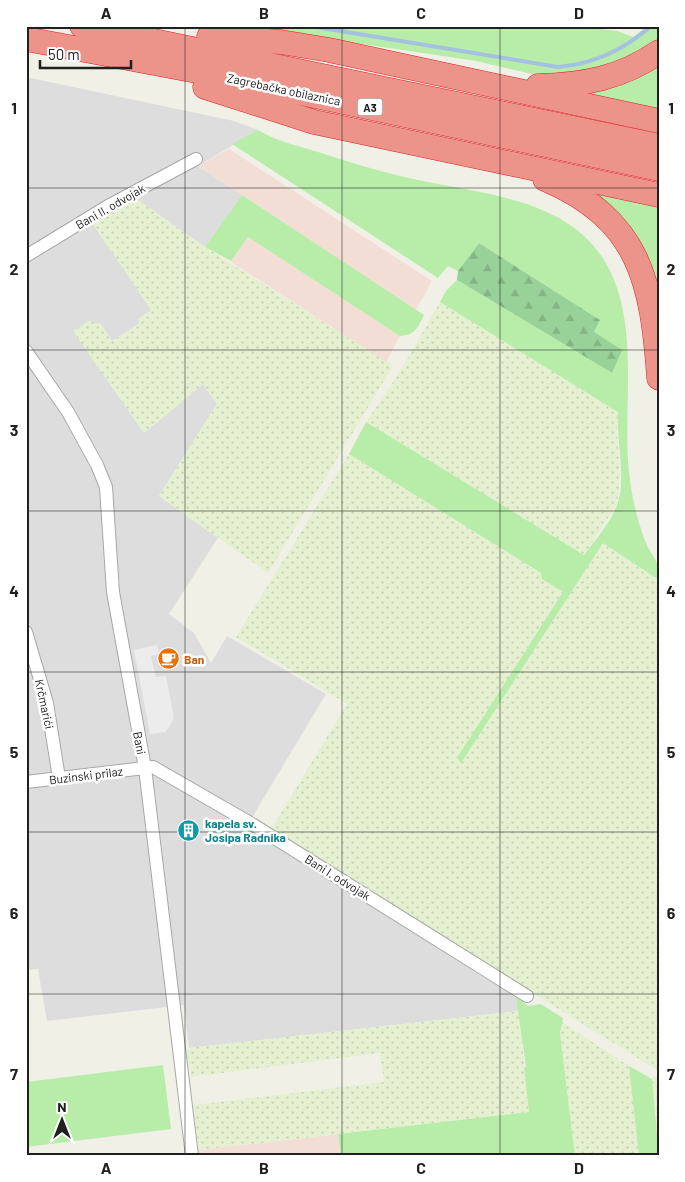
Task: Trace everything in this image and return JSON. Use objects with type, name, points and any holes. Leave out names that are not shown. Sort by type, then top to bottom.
[{"type":"highway","points":[[149,26],[226,40],[296,44],[659,121]]},
{"type":"highway","points":[[81,38],[115,69],[221,91],[314,122],[659,195]]},
{"type":"highway","name":"Zagrebačka obilaznica","points":[[26,39],[81,38],[659,146]]},
{"type":"highway","name":"Zagrebačka obilaznica","points":[[81,38],[202,72],[659,169]]},
{"type":"highway","points":[[467,79],[537,86],[576,85],[616,76],[642,64],[659,52]]},
{"type":"highway","points":[[434,146],[451,157],[522,172],[546,180],[582,199],[606,218],[630,249],[650,295],[659,378]]},
{"type":"street","name":"Bani II. odvojak","points":[[26,256],[108,206],[196,159]]},
{"type":"street","name":"Bani","points":[[26,352],[68,412],[97,465],[106,488],[113,592],[145,768],[192,1156]]},
{"type":"street","name":"Krčmarići","points":[[26,632],[46,703],[59,778]]},
{"type":"street","name":"Bani I. odvojak","points":[[145,768],[153,767],[252,824],[527,996]]},
{"type":"street","name":"Buzinski prilaz","points":[[26,782],[145,768]]},
{"type":"shaded area","points":[[26,77],[234,121],[258,130],[198,166],[242,195],[205,247],[134,197],[92,223],[152,310],[139,319],[140,323],[112,341],[100,323],[74,332],[144,433],[203,384],[217,404],[159,496],[218,538],[169,614],[194,633],[211,663],[227,636],[326,694],[247,826],[515,994],[519,1011],[189,1048],[184,1005],[47,1021],[38,969],[26,970]]},
{"type":"shaded area","points":[[229,149],[432,281],[416,310],[198,166]]},
{"type":"shaded area","points":[[248,237],[400,336],[386,362],[231,262]]},
{"type":"shaded area","points":[[157,645],[159,654],[151,656],[156,677],[166,676],[174,718],[166,732],[150,734],[134,650]]},
{"type":"shaded area","points":[[338,1134],[341,1156],[174,1156],[199,1150]]},
{"type":"green space","points":[[213,26],[571,26],[618,31],[633,37],[647,26],[659,26],[659,41],[616,67],[563,77],[532,74],[476,61],[322,38]]},
{"type":"green space","points":[[659,61],[659,112],[570,92]]},
{"type":"green space","points":[[258,130],[287,143],[370,168],[487,193],[518,201],[546,212],[572,226],[594,246],[611,272],[622,306],[627,344],[627,442],[630,481],[638,519],[644,538],[658,566],[659,580],[603,543],[461,763],[457,758],[563,592],[542,579],[541,573],[349,454],[366,422],[584,555],[608,523],[618,502],[621,469],[618,412],[440,302],[446,291],[457,280],[612,373],[594,332],[600,320],[479,243],[458,271],[448,266],[438,278],[232,144]]},
{"type":"green space","points":[[571,183],[659,202],[659,306]]},
{"type":"green space","points":[[242,195],[424,315],[418,327],[409,334],[400,336],[248,237],[231,261],[205,247]]},
{"type":"green space","points":[[134,197],[205,247],[393,366],[268,573],[159,496],[217,404],[203,384],[144,433],[73,331],[90,320],[97,325],[100,323],[112,341],[140,323],[138,319],[151,310],[92,222]]},
{"type":"green space","points":[[479,243],[600,320],[594,332],[622,350],[612,373],[457,280],[458,271]]},
{"type":"green space","points":[[440,302],[618,412],[620,479],[617,504],[584,555],[366,422],[401,370]]},
{"type":"green space","points":[[349,454],[541,573],[542,579],[564,592],[457,758],[461,762],[603,543],[659,580],[659,1066],[657,1070],[270,831],[347,704],[236,637]]},
{"type":"green space","points":[[516,997],[528,1006],[541,1004],[563,1018],[560,1033],[575,1156],[341,1156],[338,1134],[529,1112],[524,1067],[526,1067]]},
{"type":"green space","points":[[519,1011],[529,1112],[199,1150],[193,1105],[384,1082],[380,1053],[191,1077],[187,1051],[189,1048]]},
{"type":"green space","points":[[562,1022],[629,1066],[639,1156],[575,1156],[560,1033]]},
{"type":"green space","points":[[163,1065],[171,1129],[26,1147],[26,1082]]},
{"type":"green space","points":[[629,1066],[652,1079],[659,1156],[639,1156]]},
{"type":"green space","points":[[654,1076],[659,1079],[659,1153],[652,1079]]},
{"type":"waterway","points":[[310,26],[558,67],[584,63],[608,54],[641,35],[651,26]]},
{"type":"place","name":"Ban","points":[[168,659]]},
{"type":"place","name":"kapela sv. Josipa Radnika","points":[[189,830]]}]
